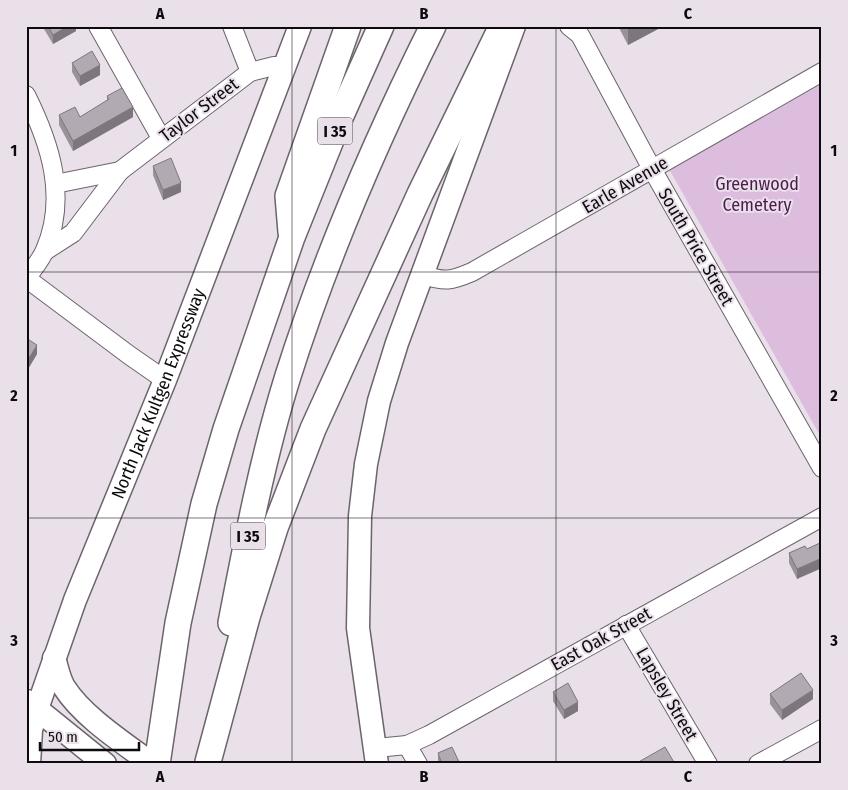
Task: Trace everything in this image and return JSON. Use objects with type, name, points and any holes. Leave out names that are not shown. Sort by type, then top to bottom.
[{"type":"highway","points":[[292,237],[288,196],[348,26]]},
{"type":"highway","name":"I 35","points":[[157,764],[178,623],[204,504],[232,411],[292,237],[339,120],[380,26]]},
{"type":"highway","name":"I 35","points":[[208,763],[219,684],[250,528],[268,448],[288,376],[309,316],[362,180],[433,26]]},
{"type":"highway","points":[[208,763],[247,617],[275,528],[312,429],[420,194],[502,26]]},
{"type":"main road","name":"North Jack Kultgen Expressway","points":[[29,764],[32,704],[54,658],[74,600],[165,380],[300,26]]},
{"type":"main road","points":[[376,756],[358,628],[360,516],[366,464],[380,401],[397,343],[514,26]]},
{"type":"main road","points":[[54,658],[63,685],[71,697],[119,739],[152,764]]},
{"type":"main road","points":[[32,704],[105,764]]},
{"type":"street","points":[[98,26],[161,138]]},
{"type":"street","points":[[232,26],[250,72]]},
{"type":"street","name":"South Price Street","points":[[570,26],[580,35],[652,169],[822,468]]},
{"type":"street","name":"Taylor Street","points":[[45,251],[73,233],[120,171],[161,138],[250,72],[274,66],[284,66]]},
{"type":"street","name":"Earle Avenue","points":[[423,275],[443,281],[454,280],[472,272],[822,72]]},
{"type":"street","points":[[26,95],[48,144],[55,184]]},
{"type":"street","name":"Taylor Street","points":[[26,278],[45,251],[55,208],[55,184],[120,171]]},
{"type":"street","points":[[26,278],[165,380]]},
{"type":"street","name":"East Oak Street","points":[[376,756],[429,735],[822,517]]},
{"type":"street","name":"Lapsley Street","points":[[626,625],[708,764]]},
{"type":"street","points":[[758,764],[822,729]]},
{"type":"street","points":[[407,745],[418,764]]},
{"type":"green space","name":"Greenwood Cemetery","points":[[822,84],[822,439],[669,169]]},
{"type":"building","points":[[48,26],[68,26],[53,35]]},
{"type":"building","points":[[92,51],[100,65],[80,76],[72,63]]},
{"type":"building","points":[[122,88],[133,107],[73,141],[59,115],[75,107],[80,117],[109,99],[107,96]]},
{"type":"building","points":[[171,158],[181,183],[163,190],[153,166]]},
{"type":"building","points":[[26,338],[37,345],[28,360],[26,359]]},
{"type":"building","points":[[822,542],[822,558],[797,569],[789,553],[805,546],[807,549]]},
{"type":"building","points":[[801,673],[813,690],[782,710],[770,694]]},
{"type":"building","points":[[568,683],[578,702],[564,710],[553,692]]},
{"type":"building","points":[[452,747],[460,764],[442,764],[438,753]]},
{"type":"building","points":[[665,747],[675,764],[635,764]]}]
